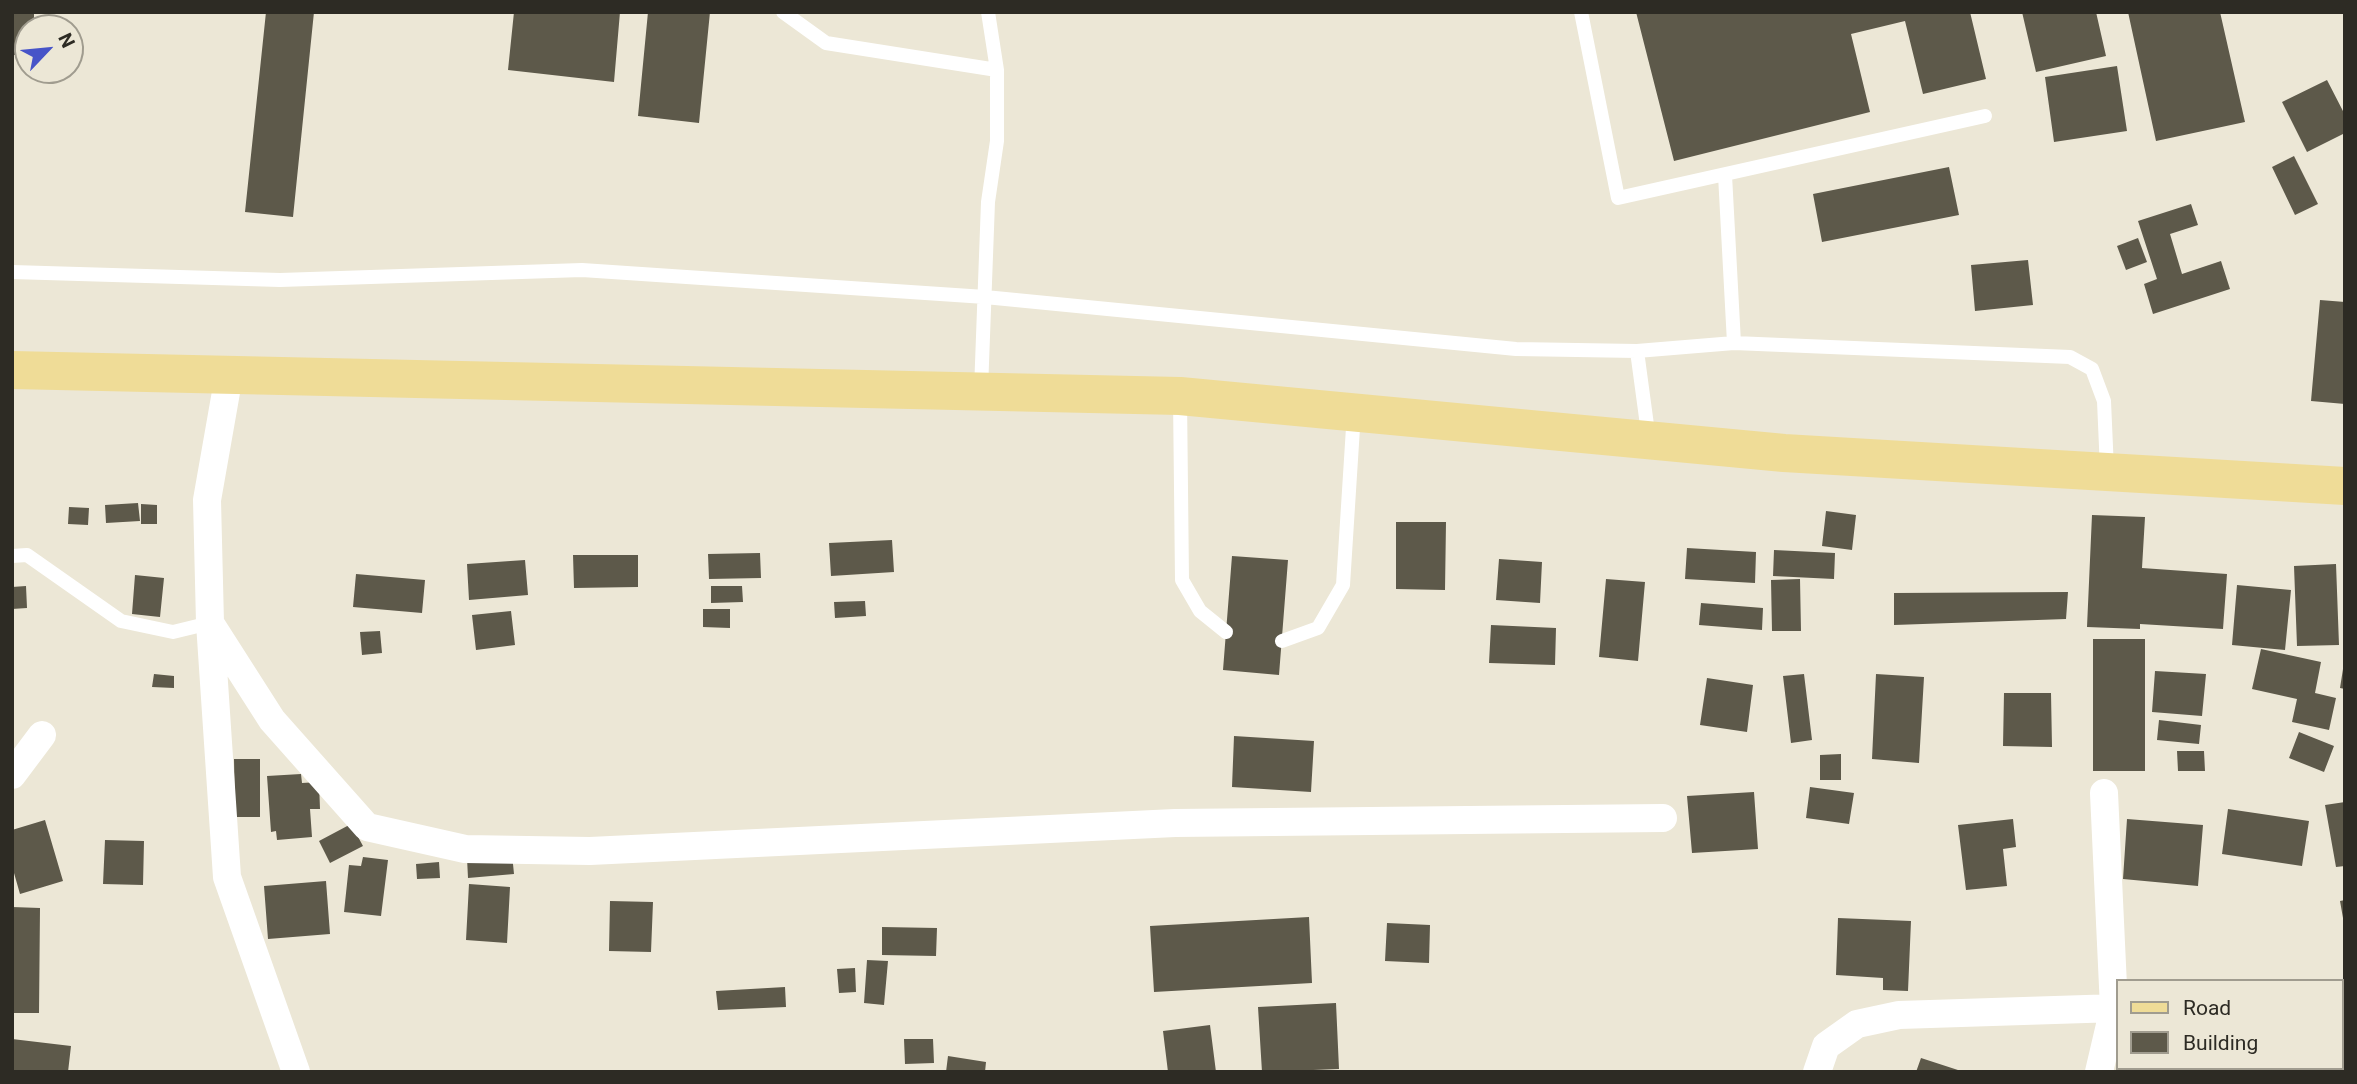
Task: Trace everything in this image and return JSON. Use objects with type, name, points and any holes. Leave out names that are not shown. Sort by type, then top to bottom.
[{"type":"main road","points":[[12,370],[1180,396],[1784,453],[2345,486]]},
{"type":"street","points":[[229,375],[207,500],[210,623],[227,877],[296,1072]]},
{"type":"street","points":[[210,623],[272,720],[367,827],[465,849],[590,851],[1175,823],[1663,818]]},
{"type":"street","points":[[12,775],[42,735]]},
{"type":"street","points":[[2099,1072],[2116,1008],[2104,793]]},
{"type":"street","points":[[1817,1072],[1826,1046],[1857,1024],[1899,1015],[2116,1008]]},
{"type":"lane","points":[[783,12],[826,43],[997,70]]},
{"type":"lane","points":[[981,391],[988,202],[997,141],[997,70],[988,12]]},
{"type":"lane","points":[[1581,12],[1618,198],[1985,117]]},
{"type":"lane","points":[[1725,175],[1734,343]]},
{"type":"lane","points":[[12,272],[280,280],[582,270],[985,297],[1516,349],[1637,351],[1734,343],[2070,357],[2092,369],[2104,401],[2107,471]]},
{"type":"lane","points":[[1637,351],[1649,440]]},
{"type":"lane","points":[[1180,396],[1182,580],[1200,611],[1226,632]]},
{"type":"lane","points":[[1282,641],[1318,628],[1343,585],[1354,412]]},
{"type":"lane","points":[[12,556],[27,555],[121,621],[173,632],[210,623]]},
{"type":"building","points":[[12,12],[34,12],[14,14],[12,55]]},
{"type":"building","points":[[266,12],[314,12],[293,217],[245,212]]},
{"type":"building","points":[[514,12],[620,12],[614,82],[508,70]]},
{"type":"building","points":[[648,12],[710,12],[699,123],[638,116]]},
{"type":"building","points":[[1636,12],[1970,12],[1986,79],[1923,94],[1905,21],[1851,34],[1870,112],[1674,161]]},
{"type":"building","points":[[2022,12],[2096,12],[2106,56],[2036,72]]},
{"type":"building","points":[[2128,12],[2220,12],[2245,122],[2156,141]]},
{"type":"building","points":[[2117,66],[2127,131],[2054,142],[2045,77]]},
{"type":"building","points":[[2327,80],[2345,115],[2345,133],[2307,152],[2282,102]]},
{"type":"building","points":[[2294,156],[2318,204],[2295,215],[2272,167]]},
{"type":"building","points":[[1949,167],[1959,215],[1822,242],[1813,194]]},
{"type":"building","points":[[2191,204],[2198,225],[2170,234],[2182,274],[2221,261],[2230,289],[2153,314],[2144,284],[2157,279],[2138,221]]},
{"type":"building","points":[[2138,238],[2147,262],[2126,270],[2117,246]]},
{"type":"building","points":[[2028,260],[2033,305],[1975,311],[1971,265]]},
{"type":"building","points":[[2320,300],[2345,302],[2345,404],[2311,401]]},
{"type":"building","points":[[138,503],[140,521],[106,523],[105,505]]},
{"type":"building","points":[[141,504],[157,505],[157,524],[141,524]]},
{"type":"building","points":[[69,507],[89,508],[88,525],[68,524]]},
{"type":"building","points":[[1826,511],[1856,515],[1852,550],[1822,546]]},
{"type":"building","points":[[2092,515],[2145,517],[2142,568],[2227,574],[2223,629],[2140,624],[2140,629],[2087,627]]},
{"type":"building","points":[[1396,522],[1446,522],[1445,590],[1396,589]]},
{"type":"building","points":[[892,540],[894,572],[831,576],[829,543]]},
{"type":"building","points":[[1687,548],[1756,552],[1755,583],[1685,579]]},
{"type":"building","points":[[1774,550],[1835,553],[1834,579],[1773,576]]},
{"type":"building","points":[[760,553],[761,578],[709,579],[708,554]]},
{"type":"building","points":[[573,555],[638,555],[638,587],[574,588]]},
{"type":"building","points":[[1232,556],[1288,560],[1279,675],[1223,670]]},
{"type":"building","points":[[1499,559],[1542,562],[1540,603],[1496,600]]},
{"type":"building","points":[[525,560],[528,595],[469,600],[467,564]]},
{"type":"building","points":[[2336,564],[2339,645],[2297,646],[2294,566]]},
{"type":"building","points":[[356,574],[425,580],[422,613],[353,607]]},
{"type":"building","points":[[135,575],[164,578],[160,617],[132,614]]},
{"type":"building","points":[[1606,579],[1645,582],[1638,661],[1599,657]]},
{"type":"building","points":[[1800,579],[1801,631],[1772,631],[1771,580]]},
{"type":"building","points":[[2237,585],[2291,590],[2285,650],[2232,645]]},
{"type":"building","points":[[26,586],[27,608],[12,609],[12,587]]},
{"type":"building","points":[[711,586],[742,586],[743,602],[711,603]]},
{"type":"building","points":[[2068,592],[2066,619],[1894,625],[1894,593]]},
{"type":"building","points":[[865,601],[866,616],[835,618],[834,602]]},
{"type":"building","points":[[1701,603],[1763,608],[1762,630],[1699,625]]},
{"type":"building","points":[[703,609],[730,609],[730,628],[703,627]]},
{"type":"building","points":[[511,611],[515,645],[476,650],[472,615]]},
{"type":"building","points":[[1491,625],[1556,628],[1555,665],[1489,663]]},
{"type":"building","points":[[380,631],[382,653],[362,655],[360,632]]},
{"type":"building","points":[[2093,639],[2145,639],[2145,771],[2093,771]]},
{"type":"building","points":[[2261,649],[2321,662],[2315,693],[2336,698],[2329,730],[2292,722],[2297,699],[2252,689]]},
{"type":"building","points":[[2345,669],[2345,689],[2340,688]]},
{"type":"building","points":[[2155,671],[2206,674],[2202,716],[2152,712]]},
{"type":"building","points":[[154,674],[174,676],[174,688],[152,687]]},
{"type":"building","points":[[1804,674],[1812,740],[1791,743],[1783,676]]},
{"type":"building","points":[[1876,674],[1924,677],[1919,763],[1872,759]]},
{"type":"building","points":[[1707,678],[1753,685],[1747,732],[1700,725]]},
{"type":"building","points":[[2004,693],[2051,693],[2052,747],[2003,746]]},
{"type":"building","points":[[2159,720],[2201,725],[2199,744],[2157,740]]},
{"type":"building","points":[[2299,732],[2334,746],[2324,772],[2289,758]]},
{"type":"building","points":[[1234,736],[1314,741],[1311,792],[1232,787]]},
{"type":"building","points":[[2177,751],[2204,751],[2205,771],[2178,771]]},
{"type":"building","points":[[1841,754],[1841,780],[1820,780],[1820,755]]},
{"type":"building","points":[[234,759],[260,759],[260,817],[235,817]]},
{"type":"building","points":[[301,774],[302,783],[319,782],[320,809],[310,809],[312,837],[277,840],[276,831],[271,832],[267,776]]},
{"type":"building","points":[[1810,787],[1854,793],[1849,824],[1806,818]]},
{"type":"building","points":[[1754,792],[1758,849],[1692,853],[1687,796]]},
{"type":"building","points":[[2345,802],[2345,866],[2336,867],[2325,805]]},
{"type":"building","points":[[2228,809],[2309,821],[2302,866],[2222,854]]},
{"type":"building","points":[[2013,819],[2016,847],[2003,849],[2007,886],[1966,890],[1958,825]]},
{"type":"building","points":[[2127,819],[2203,825],[2198,886],[2123,879]]},
{"type":"building","points":[[45,820],[63,881],[20,894],[12,866],[12,830]]},
{"type":"building","points":[[351,824],[363,846],[330,863],[319,841]]},
{"type":"building","points":[[105,840],[144,841],[143,885],[103,884]]},
{"type":"building","points":[[512,854],[514,874],[468,878],[467,858]]},
{"type":"building","points":[[363,857],[388,860],[381,916],[344,912],[349,865],[361,866]]},
{"type":"building","points":[[439,862],[440,878],[417,879],[416,864]]},
{"type":"building","points":[[326,881],[330,934],[268,939],[264,886]]},
{"type":"building","points":[[469,884],[510,887],[507,943],[466,940]]},
{"type":"building","points":[[2345,900],[2345,918],[2343,918],[2340,901]]},
{"type":"building","points":[[610,901],[653,902],[651,952],[609,951]]},
{"type":"building","points":[[12,907],[40,908],[39,1013],[12,1013]]},
{"type":"building","points":[[1309,917],[1312,983],[1154,992],[1150,926]]},
{"type":"building","points":[[1838,918],[1911,921],[1908,991],[1883,990],[1883,978],[1836,975]]},
{"type":"building","points":[[1387,923],[1430,925],[1429,963],[1385,961]]},
{"type":"building","points":[[882,927],[937,928],[936,956],[882,955]]},
{"type":"building","points":[[867,960],[888,961],[884,1005],[864,1003]]},
{"type":"building","points":[[855,968],[856,992],[839,993],[837,969]]},
{"type":"building","points":[[785,987],[786,1007],[718,1010],[716,991]]},
{"type":"building","points":[[1336,1003],[1339,1069],[1262,1072],[1258,1007]]},
{"type":"building","points":[[2345,1010],[2345,1072],[2317,1072],[2343,1070]]},
{"type":"building","points":[[1210,1025],[1216,1072],[1168,1072],[1163,1031]]},
{"type":"building","points":[[12,1039],[71,1046],[68,1072],[12,1072]]},
{"type":"building","points":[[904,1039],[933,1039],[934,1063],[905,1064]]},
{"type":"building","points":[[948,1056],[986,1062],[985,1072],[946,1072]]},
{"type":"building","points":[[1921,1058],[1961,1071],[1961,1072],[1916,1072]]}]
